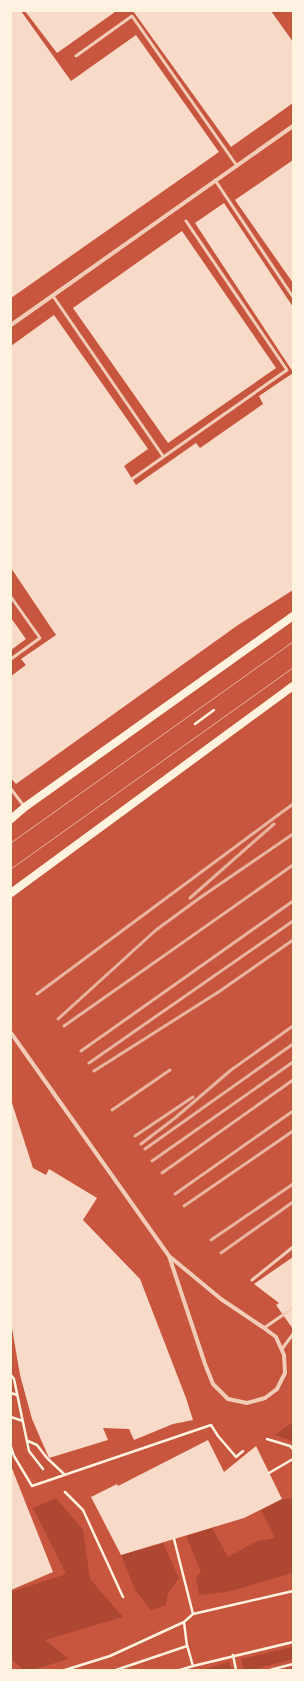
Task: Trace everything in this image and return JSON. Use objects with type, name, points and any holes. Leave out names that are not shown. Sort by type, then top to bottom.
[{"type":"main road","points":[[11,819],[25,807],[293,616]]},
{"type":"main road","points":[[11,893],[293,686]]},
{"type":"street","points":[[11,325],[293,126]]},
{"type":"street","points":[[11,1033],[169,1256],[221,1299],[276,1337],[282,1349],[285,1373],[277,1389],[265,1398],[247,1403],[228,1399],[213,1384],[204,1364],[169,1256]]},
{"type":"lane","points":[[76,56],[132,16],[237,166]]},
{"type":"lane","points":[[216,180],[293,297]]},
{"type":"lane","points":[[132,479],[287,370],[186,220]]},
{"type":"lane","points":[[53,296],[163,456]]},
{"type":"lane","points":[[11,597],[40,638],[11,659]]},
{"type":"lane","points":[[11,789],[25,807]]},
{"type":"lane","points":[[252,1280],[293,1247]]},
{"type":"lane","points":[[264,1328],[293,1308]]},
{"type":"lane","points":[[282,1349],[293,1334]]},
{"type":"path","points":[[195,724],[214,710]]},
{"type":"path","points":[[11,1375],[14,1379],[29,1451],[43,1469]]},
{"type":"path","points":[[11,1393],[17,1395]]},
{"type":"path","points":[[11,1417],[23,1421]]},
{"type":"path","points":[[11,1447],[14,1456],[32,1486],[211,1425],[218,1436],[236,1457],[243,1451]]},
{"type":"path","points":[[267,1440],[290,1446],[293,1449]]},
{"type":"path","points":[[28,1441],[37,1445],[47,1458],[64,1474]]},
{"type":"path","points":[[269,1473],[293,1459]]},
{"type":"path","points":[[65,1492],[83,1510],[123,1597]]},
{"type":"path","points":[[174,1539],[193,1614]]},
{"type":"path","points":[[65,1670],[110,1656],[184,1622],[193,1614],[293,1591]]},
{"type":"path","points":[[184,1622],[187,1646],[193,1666]]},
{"type":"path","points":[[180,1670],[232,1655],[293,1642]]},
{"type":"path","points":[[116,1670],[187,1646]]},
{"type":"path","points":[[232,1655],[236,1670]]},
{"type":"path","points":[[270,1670],[293,1664]]},
{"type":"shaded area","points":[[293,1422],[293,1441],[275,1435]]},
{"type":"shaded area","points":[[56,1498],[83,1530],[90,1579],[123,1617],[45,1640],[69,1659],[32,1670],[24,1670],[11,1659],[11,1592],[66,1574],[33,1508]]},
{"type":"shaded area","points":[[282,1499],[293,1499],[293,1573],[227,1592],[199,1595],[196,1577],[201,1572],[186,1536],[212,1528],[228,1557],[257,1541],[275,1538],[261,1510]]},
{"type":"shaded area","points":[[163,1543],[179,1578],[168,1593],[166,1605],[151,1610],[135,1590],[121,1555]]},
{"type":"shaded area","points":[[293,1647],[293,1659],[253,1670],[244,1670],[241,1659]]},
{"type":"shaded area","points":[[229,1662],[231,1670],[202,1670]]},
{"type":"building","points":[[11,11],[21,11],[71,81],[136,35],[219,152],[11,298]]},
{"type":"building","points":[[25,11],[115,11],[115,12],[57,53]]},
{"type":"building","points":[[133,11],[271,11],[293,42],[293,103],[231,147]]},
{"type":"building","points":[[293,160],[293,283],[235,200]]},
{"type":"building","points":[[224,203],[293,307],[293,372],[195,223]]},
{"type":"building","points":[[182,231],[276,368],[168,443],[73,308]]},
{"type":"building","points":[[54,315],[148,449],[124,466],[136,485],[196,443],[200,448],[263,404],[259,396],[293,373],[293,590],[238,625],[16,784],[11,778],[11,676],[26,665],[21,659],[56,635],[11,568],[11,346]]},
{"type":"building","points":[[11,618],[26,639],[11,650]]},
{"type":"building","points":[[11,1100],[33,1168],[46,1175],[49,1169],[97,1198],[83,1220],[140,1279],[193,1420],[173,1424],[134,1440],[129,1429],[103,1428],[108,1440],[49,1458],[32,1419],[20,1375],[12,1328],[11,1329]]},
{"type":"building","points":[[293,1257],[293,1329],[276,1305],[279,1303],[254,1284]]},
{"type":"building","points":[[208,1440],[224,1472],[256,1446],[282,1499],[244,1518],[121,1555],[91,1497],[117,1484],[118,1486]]},
{"type":"building","points":[[11,1466],[53,1572],[11,1590]]},
{"type":"tram line","points":[[11,843],[293,642]]},
{"type":"tram line","points":[[11,869],[293,668]]},
{"type":"railway","points":[[37,994],[293,804]]},
{"type":"railway","points":[[190,898],[274,824]]},
{"type":"railway","points":[[58,1019],[156,930],[201,897],[293,834]]},
{"type":"railway","points":[[64,1026],[293,865]]},
{"type":"railway","points":[[81,1051],[293,901]]},
{"type":"railway","points":[[89,1063],[293,921]]},
{"type":"railway","points":[[94,1071],[220,991],[293,940]]},
{"type":"railway","points":[[141,1144],[175,1118],[231,1070],[293,1026]]},
{"type":"railway","points":[[145,1149],[293,1044]]},
{"type":"railway","points":[[152,1161],[293,1062]]},
{"type":"railway","points":[[112,1110],[170,1070]]},
{"type":"railway","points":[[162,1173],[293,1080]]},
{"type":"railway","points":[[135,1136],[193,1097]]},
{"type":"railway","points":[[175,1194],[293,1111]]},
{"type":"railway","points":[[184,1206],[293,1131]]},
{"type":"railway","points":[[211,1240],[293,1184]]},
{"type":"railway","points":[[221,1253],[293,1202]]}]
